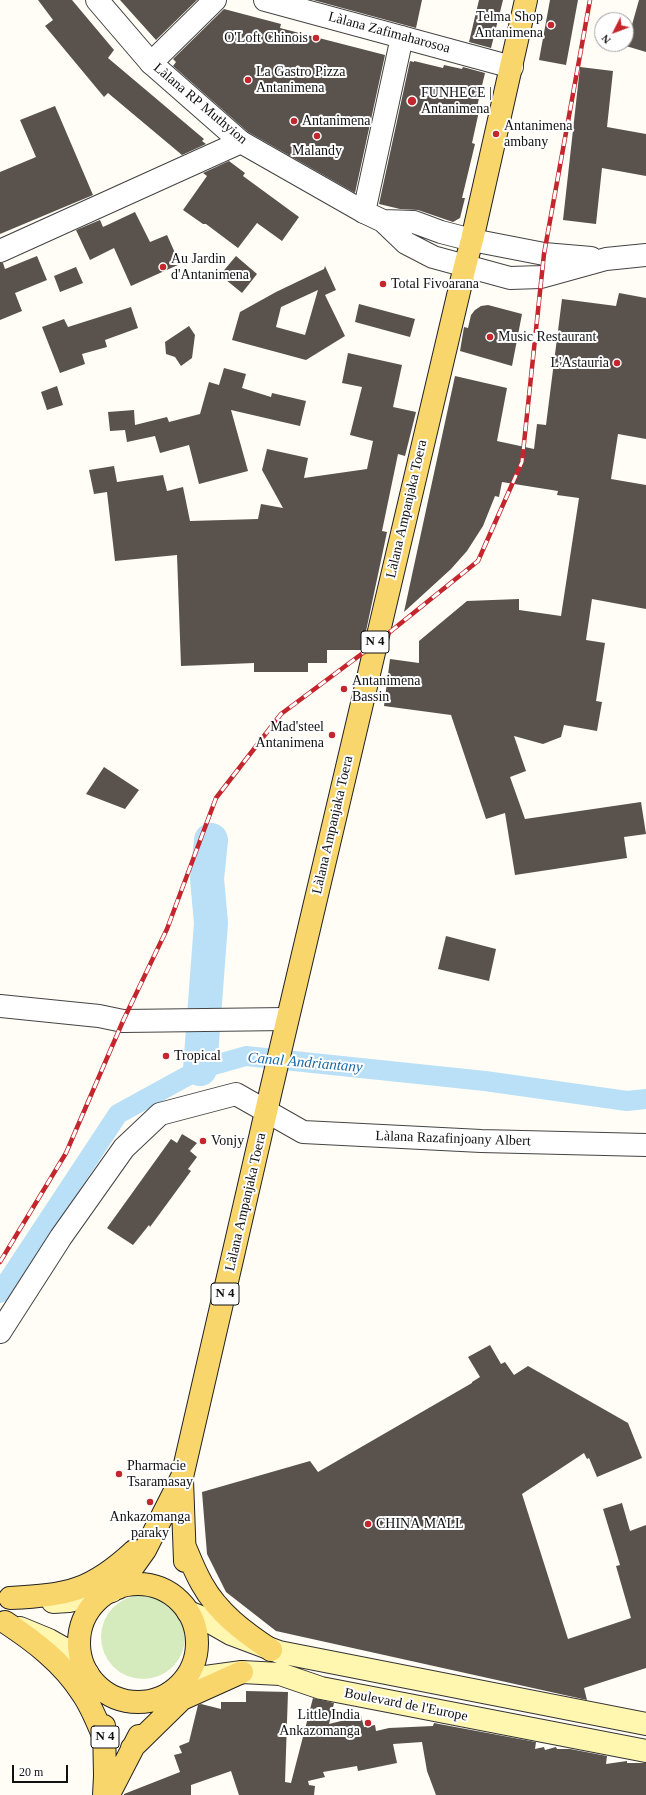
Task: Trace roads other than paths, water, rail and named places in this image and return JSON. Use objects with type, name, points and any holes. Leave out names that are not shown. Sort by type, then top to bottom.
[{"type":"main road","name":"Làlana Ampanjaka Toera","points":[[287,1019],[472,240],[526,0]]},
{"type":"main road","name":"N 4","points":[[268,1100],[287,1019]]},
{"type":"main road","name":"Làlana Ampanjaka Toera","points":[[182,1477],[268,1100]]},
{"type":"main road","name":"N 4","points":[[115,1589],[133,1567],[155,1530],[182,1477]]},
{"type":"main road","name":"N 4","points":[[182,1477],[187,1610]]},
{"type":"main road","points":[[5,1597],[48,1596],[82,1588],[115,1568],[155,1530]]},
{"type":"main road","points":[[185,1547],[201,1584],[212,1601],[245,1632],[271,1650]]},
{"type":"main road","points":[[2,1621],[49,1640],[72,1653],[105,1692],[120,1699],[136,1702],[152,1701],[168,1695],[184,1682],[193,1666],[198,1648],[196,1629],[187,1610],[175,1597],[162,1589],[148,1585],[132,1584],[69,1601],[30,1602],[5,1597]]},
{"type":"main road","points":[[91,1677],[82,1659],[79,1643],[82,1627],[88,1612],[99,1600],[115,1589]]},
{"type":"main road","name":"Boulevard de l'Europe","points":[[187,1610],[230,1634],[271,1650],[646,1724]]},
{"type":"main road","points":[[2,1621],[32,1640],[66,1671],[85,1698],[105,1740]]},
{"type":"main road","points":[[132,1748],[182,1699],[242,1672]]},
{"type":"main road","name":"Boulevard de l'Europe","points":[[168,1695],[198,1678],[242,1672],[280,1674],[321,1688],[646,1751]]},
{"type":"main road","name":"N 4","points":[[91,1677],[102,1713],[105,1740],[104,1795]]},
{"type":"main road","name":"N 4","points":[[108,1795],[141,1731],[168,1695]]},
{"type":"street","name":"Làlana RP Muthyion","points":[[97,0],[151,63],[241,142],[364,212],[383,221],[406,243],[433,257],[510,278],[541,277],[606,259]]},
{"type":"street","points":[[151,63],[215,0]]},
{"type":"street","name":"Làlana Zafimaharosoa","points":[[265,0],[512,67]]},
{"type":"street","points":[[364,212],[402,36]]},
{"type":"street","points":[[0,251],[241,142]]},
{"type":"street","name":"Làlana RP Muthyion","points":[[383,221],[414,222],[441,232],[472,240],[544,254],[606,259]]},
{"type":"street","points":[[606,259],[646,255]]},
{"type":"street","points":[[0,1006],[99,1016],[123,1021],[185,1019],[287,1019]]},
{"type":"street","name":"Làlana Razafinjoany Albert","points":[[0,1332],[61,1237],[124,1148],[160,1114],[236,1094],[268,1100],[303,1132],[481,1141],[646,1145]]},
{"type":"waterway","points":[[200,1069],[211,923],[207,879],[211,840]]},
{"type":"waterway","name":"Canal Andriantany","points":[[0,1293],[118,1114],[200,1069],[246,1056],[485,1081],[627,1101],[646,1099]]},
{"type":"railway","points":[[0,1262],[66,1153],[123,1021],[167,929],[216,798],[281,714],[375,644],[478,561],[522,462],[544,254],[590,0]]},
{"type":"place","name":"Telma Shop Antanimena","points":[[551,25]]},
{"type":"place","name":"O'Loft Chinois","points":[[316,38]]},
{"type":"place","name":"La Gastro Pizza Antanimena","points":[[248,80]]},
{"type":"place","name":"FUNHECE | Antanimena","points":[[412,101]]},
{"type":"place","name":"Antanimena","points":[[294,121]]},
{"type":"place","name":"Antanimena ambany","points":[[496,134]]},
{"type":"place","name":"Malandy","points":[[317,136]]},
{"type":"place","name":"Au Jardin d'Antanimena","points":[[163,267]]},
{"type":"place","name":"Total Fivoarana","points":[[383,284]]},
{"type":"place","name":"Music Restaurant","points":[[490,337]]},
{"type":"place","name":"L'Astauria","points":[[617,363]]},
{"type":"place","name":"Antanimena Bassin","points":[[344,689]]},
{"type":"place","name":"Mad'steel Antanimena","points":[[332,735]]},
{"type":"place","name":"Tropical","points":[[166,1056]]},
{"type":"place","name":"Vonjy","points":[[203,1141]]},
{"type":"place","name":"Pharmacie Tsaramasay","points":[[119,1474]]},
{"type":"place","name":"Ankazomanga paraky","points":[[150,1502]]},
{"type":"place","name":"CHINA MALL","points":[[368,1524]]},
{"type":"place","name":"Little India Ankazomanga","points":[[368,1723]]}]
